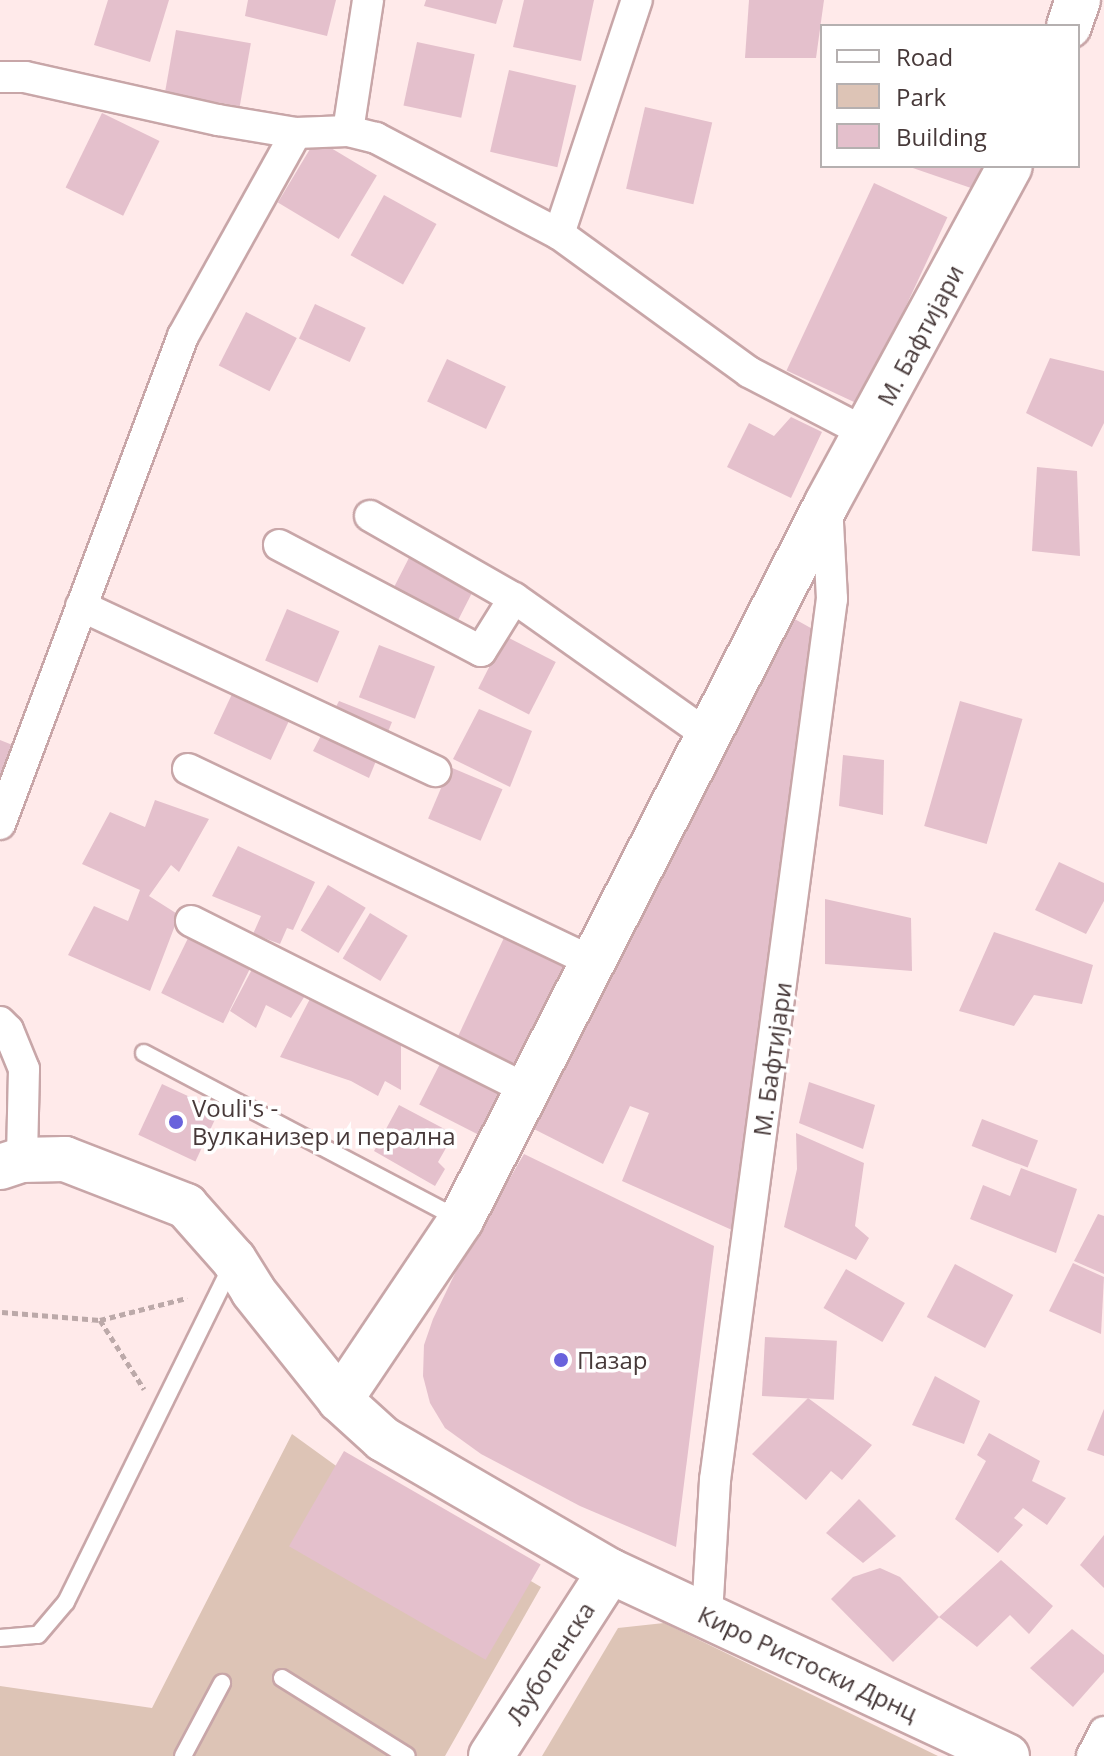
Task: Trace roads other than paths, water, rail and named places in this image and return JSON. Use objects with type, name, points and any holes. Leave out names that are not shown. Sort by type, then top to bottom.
[{"type":"street","points":[[348,131],[368,0]]},
{"type":"street","points":[[559,234],[637,0]]},
{"type":"street","points":[[1070,24],[1078,0]]},
{"type":"street","points":[[0,77],[25,77],[159,110],[296,133],[348,131],[398,148],[559,234],[749,372],[868,434]]},
{"type":"street","points":[[0,824],[183,336],[296,133]]},
{"type":"street","name":"М. Бафтијари","points":[[340,1400],[461,1220],[827,503],[868,434],[1009,168]]},
{"type":"street","name":"М. Бафтијари","points":[[707,1615],[715,1480],[832,599],[827,503]]},
{"type":"street","points":[[370,516],[514,598],[709,736]]},
{"type":"street","points":[[279,545],[481,651],[514,598]]},
{"type":"street","points":[[81,606],[435,771]]},
{"type":"street","points":[[188,769],[593,962]]},
{"type":"street","points":[[191,921],[528,1090]]},
{"type":"street","points":[[0,1022],[8,1030],[24,1069],[11,1163]]},
{"type":"street","name":"Киро Ристоски Дрнц","points":[[11,1163],[65,1159],[186,1206],[227,1275],[253,1291],[340,1400],[383,1439],[610,1571],[1007,1756]]},
{"type":"street","name":"Љуботенска","points":[[491,1756],[610,1571]]},
{"type":"street","points":[[1092,1756],[1104,1732]]},
{"type":"lane","points":[[144,1053],[461,1220]]},
{"type":"lane","points":[[0,1638],[25,1640],[53,1622],[227,1275]]},
{"type":"lane","points":[[282,1678],[407,1756]]},
{"type":"lane","points":[[183,1756],[222,1683]]},
{"type":"place","name":"Vouli's - Вулканизер и перална","points":[[176,1122]]},
{"type":"place","name":"Пазар","points":[[561,1360]]}]
